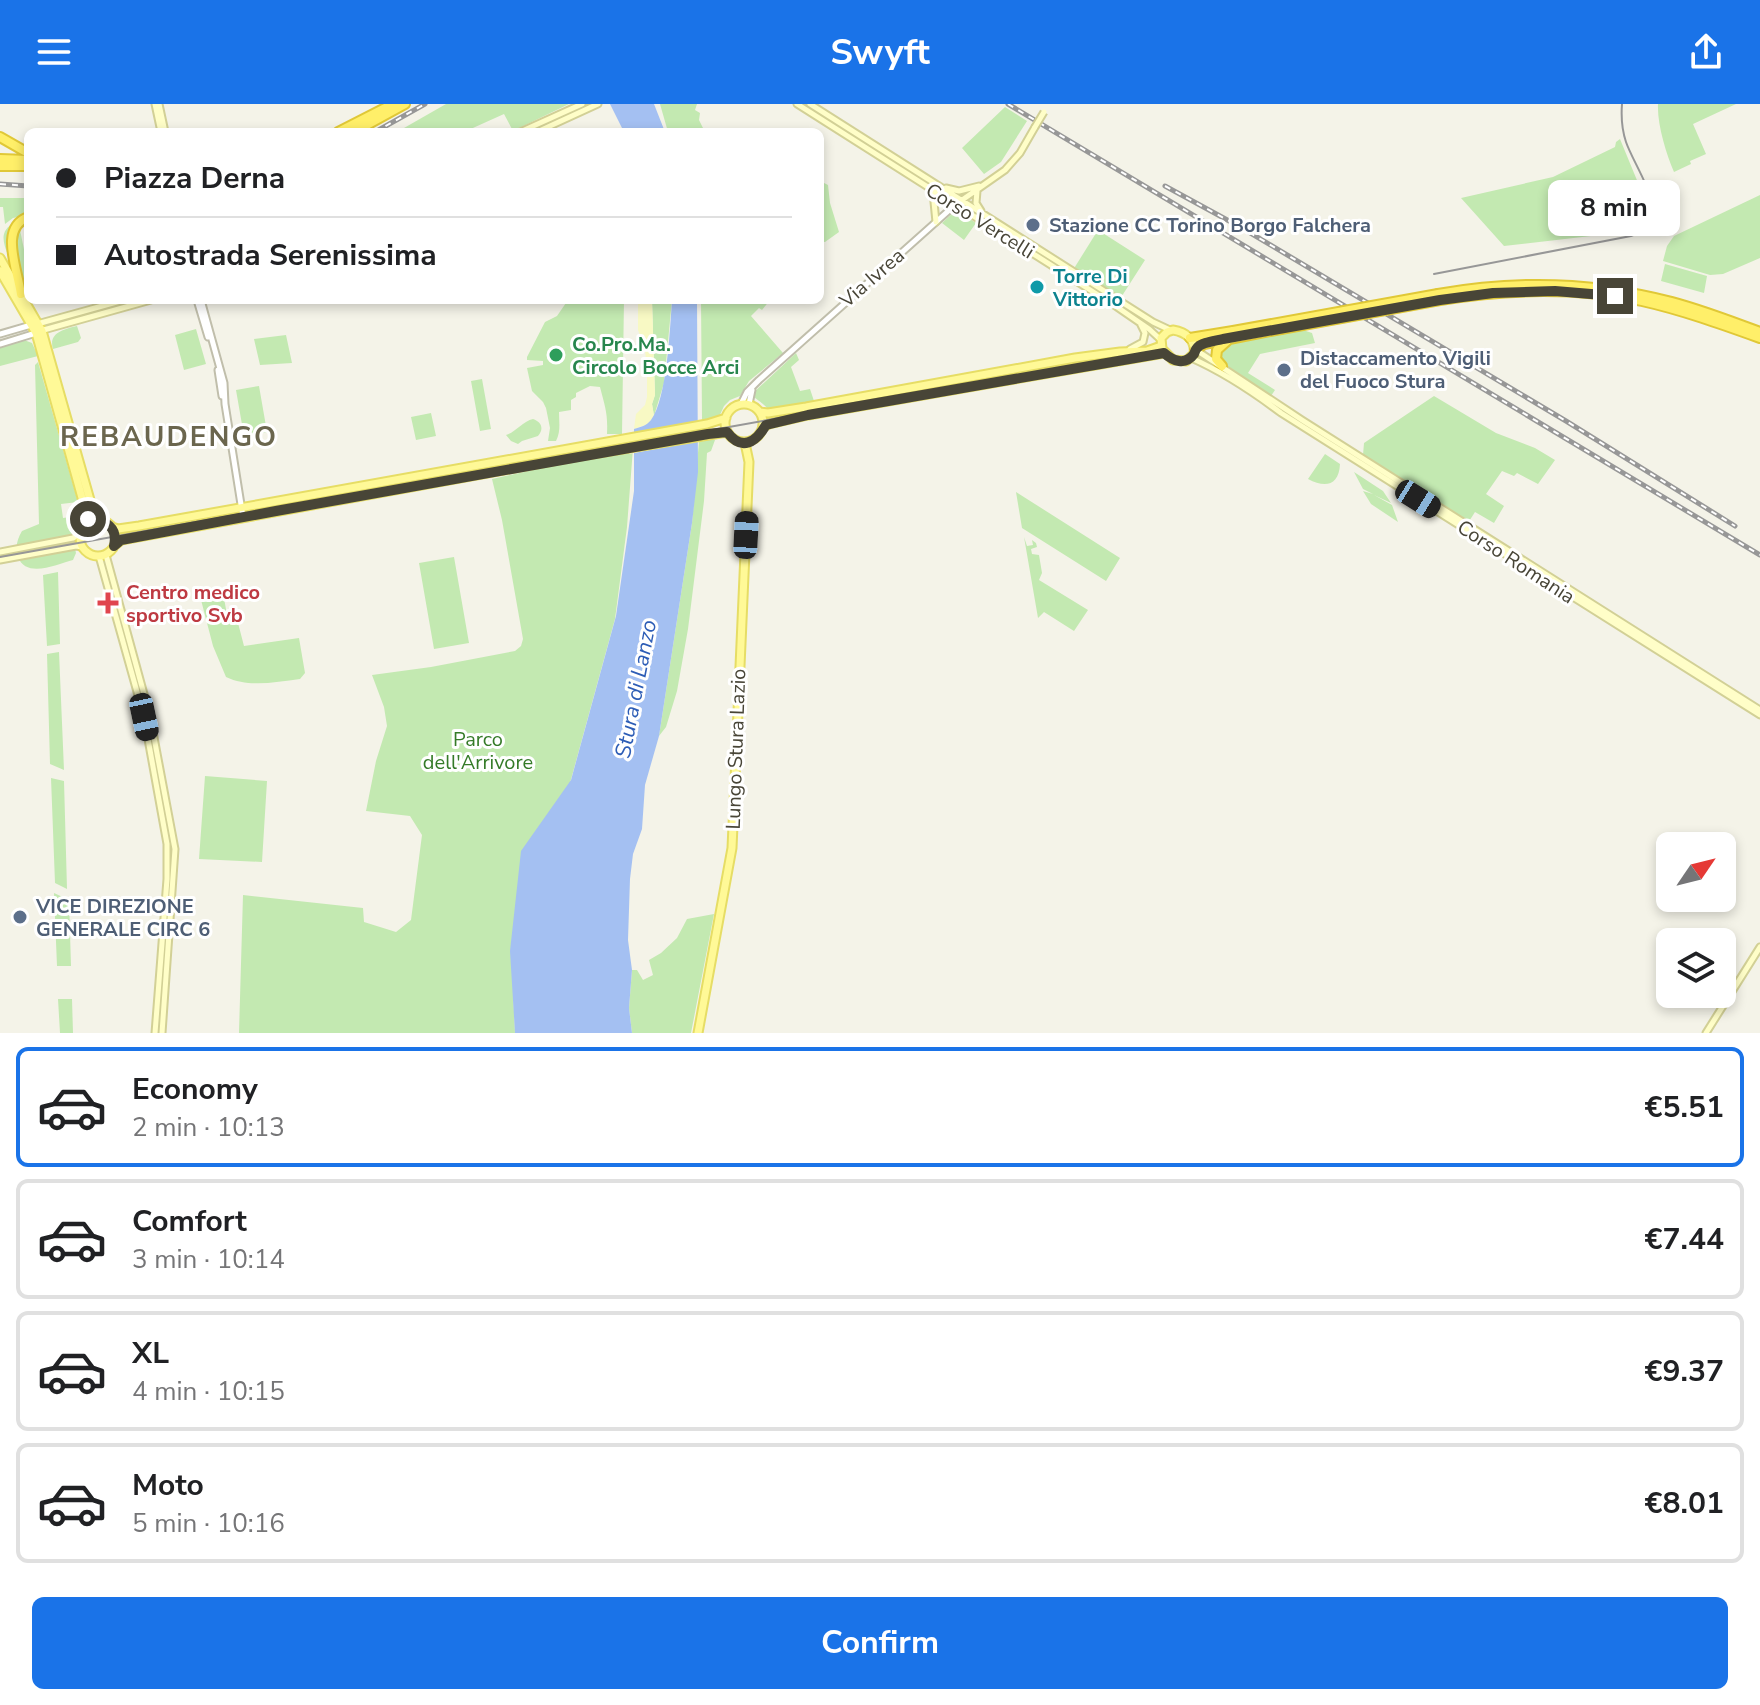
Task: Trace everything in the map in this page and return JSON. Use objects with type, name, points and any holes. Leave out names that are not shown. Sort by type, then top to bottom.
[{"type":"highway","points":[[346,128],[393,104]]},
{"type":"highway","points":[[361,128],[405,104]]},
{"type":"highway","points":[[0,137],[24,151]]},
{"type":"highway","points":[[0,159],[24,160]]},
{"type":"highway","points":[[0,166],[24,166]]},
{"type":"highway","points":[[4,230],[14,221],[24,218]]},
{"type":"highway","points":[[3,246],[21,294]]},
{"type":"highway","points":[[1190,338],[1233,335],[1471,289],[1520,285],[1615,290],[1698,310],[1760,332]]},
{"type":"highway","points":[[1439,297],[1521,291],[1600,295],[1643,301],[1760,338]]},
{"type":"highway","points":[[1193,354],[1204,344],[1233,335]]},
{"type":"highway","points":[[1222,366],[1216,359],[1217,350],[1233,335]]},
{"type":"main road","points":[[157,104],[162,128]]},
{"type":"main road","points":[[529,128],[582,104]]},
{"type":"main road","name":"Corso Vercelli","points":[[797,104],[935,188],[962,200],[1157,325],[1171,330]]},
{"type":"main road","name":"Corso Vercelli","points":[[810,104],[935,188],[955,205],[1138,321],[1156,334],[1162,346]]},
{"type":"main road","points":[[955,205],[1001,173],[1015,159],[1049,104]]},
{"type":"main road","points":[[546,128],[596,105]]},
{"type":"main road","points":[[936,222],[935,188],[959,191],[984,185]]},
{"type":"main road","points":[[978,190],[977,206],[984,215]]},
{"type":"main road","points":[[0,258],[24,300]]},
{"type":"main road","points":[[0,271],[37,328]]},
{"type":"main road","points":[[26,304],[37,328],[93,522]]},
{"type":"main road","points":[[37,328],[112,304]]},
{"type":"main road","points":[[37,328],[135,304]]},
{"type":"main road","points":[[1120,352],[1143,342],[1144,330],[1138,321]]},
{"type":"main road","points":[[1171,330],[1179,331],[1190,338],[1193,354],[1186,361],[1178,361],[1162,346],[1165,334],[1171,330]]},
{"type":"main road","points":[[760,412],[763,427],[760,435],[749,442],[734,440],[727,432],[726,418],[731,409],[745,404],[768,413],[1075,358],[1147,351],[1162,346]]},
{"type":"main road","points":[[763,427],[808,415],[1162,346]]},
{"type":"main road","name":"Corso Romania","points":[[1193,354],[1222,366],[1760,713]]},
{"type":"main road","name":"Corso Romania","points":[[1193,354],[1281,413],[1760,713]]},
{"type":"main road","points":[[103,556],[89,554],[80,541],[83,528],[93,522],[123,528],[707,424],[726,418]]},
{"type":"main road","points":[[103,556],[121,540],[727,432]]},
{"type":"main road","name":"Lungo Stura Lazio","points":[[698,1033],[732,848],[749,442]]},
{"type":"main road","points":[[112,527],[116,535],[114,546]]},
{"type":"main road","points":[[194,527],[211,529]]},
{"type":"main road","points":[[0,552],[80,534]]},
{"type":"main road","points":[[0,560],[82,547]]},
{"type":"main road","points":[[103,556],[144,717],[167,840],[167,879],[155,1033]]},
{"type":"main road","points":[[103,556],[150,716],[175,845],[162,1033]]},
{"type":"main road","points":[[1706,1033],[1760,947]]},
{"type":"street","name":"Via Ivrea","points":[[745,404],[754,384],[955,205]]},
{"type":"street","points":[[200,304],[222,371],[243,517]]},
{"type":"street","points":[[0,334],[37,328]]},
{"type":"street","points":[[0,344],[37,328]]},
{"type":"green space","points":[[446,104],[569,104],[519,128],[511,128],[504,114],[473,128],[404,128]]},
{"type":"green space","points":[[660,104],[697,104],[695,110],[700,113],[703,128],[667,128]]},
{"type":"green space","points":[[1658,104],[1736,104],[1693,124],[1706,154],[1674,172],[1663,138]]},
{"type":"green space","points":[[1005,107],[1027,121],[1001,162],[984,174],[962,148]]},
{"type":"green space","points":[[1620,139],[1648,207],[1644,222],[1634,231],[1504,246],[1461,198],[1553,177],[1615,147]]},
{"type":"green space","points":[[824,183],[828,185],[839,232],[825,242]]},
{"type":"green space","points":[[1760,195],[1760,258],[1723,274],[1710,275],[1663,261],[1674,236]]},
{"type":"green space","points":[[0,198],[24,198],[24,216],[5,224],[3,207],[0,207]]},
{"type":"green space","points":[[956,210],[976,223],[964,240],[942,223]]},
{"type":"green space","points":[[18,220],[24,249],[24,287],[8,256],[4,240],[6,229]]},
{"type":"green space","points":[[1098,230],[1145,260],[1120,299],[1073,270]]},
{"type":"green space","points":[[1665,264],[1707,276],[1704,293],[1661,281]]},
{"type":"green space","points":[[565,304],[624,304],[622,434],[607,434],[607,415],[600,387],[590,386],[576,393],[571,400],[571,410],[559,412],[558,437],[556,441],[548,441],[550,428],[546,408],[532,391],[527,368],[543,365],[543,361],[527,360],[527,357],[545,322],[557,316]]},
{"type":"green space","points":[[652,304],[672,304],[664,383],[654,416],[652,404],[655,395]]},
{"type":"green space","points":[[701,304],[767,304],[751,316],[783,353],[749,381],[740,396],[724,406],[719,417],[702,420]]},
{"type":"green space","points":[[77,326],[81,338],[78,342],[53,349],[55,335]]},
{"type":"green space","points":[[196,329],[206,364],[184,370],[175,335]]},
{"type":"green space","points":[[1303,330],[1312,333],[1315,343],[1260,354],[1248,373],[1275,390],[1271,396],[1223,363],[1219,356],[1227,342]]},
{"type":"green space","points":[[286,335],[292,363],[260,365],[254,339]]},
{"type":"green space","points":[[24,340],[32,343],[38,356],[0,366],[0,347]]},
{"type":"green space","points":[[796,353],[799,360],[791,367],[800,391],[810,389],[814,401],[769,411],[752,394]]},
{"type":"green space","points":[[38,362],[78,502],[61,504],[63,518],[78,516],[79,522],[72,536],[76,553],[73,560],[35,569],[22,564],[17,547],[22,531],[39,524],[35,365]]},
{"type":"green space","points":[[482,379],[491,429],[480,431],[471,381]]},
{"type":"green space","points":[[259,386],[267,432],[244,436],[236,390]]},
{"type":"green space","points":[[1434,396],[1496,433],[1535,448],[1555,460],[1538,484],[1517,473],[1514,476],[1502,471],[1486,494],[1504,506],[1494,523],[1475,512],[1468,523],[1363,455],[1364,443]]},
{"type":"green space","points":[[431,413],[436,436],[416,440],[411,417]]},
{"type":"green space","points":[[533,419],[541,426],[538,436],[518,444],[506,435],[526,422]]},
{"type":"green space","points":[[715,440],[707,453],[688,629],[677,691],[666,727],[659,736],[692,523],[699,441]]},
{"type":"green space","name":"Parco dell'Arrivore","points":[[633,448],[615,619],[513,991],[515,1033],[239,1033],[243,895],[363,908],[364,922],[396,932],[411,920],[422,835],[410,816],[366,811],[387,726],[384,707],[372,675],[515,651],[521,646],[523,639],[492,479]]},
{"type":"green space","points":[[1325,454],[1340,464],[1339,471],[1334,481],[1320,484],[1308,479]]},
{"type":"green space","points":[[1354,472],[1383,491],[1391,503],[1374,495],[1392,505],[1398,522],[1371,504],[1363,491],[1373,494],[1363,489]]},
{"type":"green space","points":[[1016,492],[1120,558],[1106,581],[1022,528]]},
{"type":"green space","points":[[1024,537],[1027,546],[1033,545],[1032,540],[1036,543],[1037,547],[1031,549],[1032,554],[1039,555],[1042,573],[1039,580],[1088,610],[1074,631],[1044,612],[1038,618]]},
{"type":"green space","points":[[454,557],[469,643],[434,649],[419,563]]},
{"type":"green space","points":[[58,572],[60,644],[47,646],[43,575]]},
{"type":"green space","points":[[223,593],[228,620],[238,623],[244,646],[299,638],[305,673],[300,679],[253,683],[226,677],[213,646],[200,596]]},
{"type":"green space","points":[[59,652],[64,770],[50,764],[47,654]]},
{"type":"green space","points":[[205,776],[267,781],[262,862],[199,859]]},
{"type":"green space","points":[[51,778],[64,781],[67,889],[55,883]]},
{"type":"green space","points":[[54,893],[69,900],[71,966],[57,966]]},
{"type":"green space","points":[[714,914],[691,1033],[632,1033],[629,1008],[632,970],[637,970],[643,980],[653,975],[649,960],[677,938],[687,919]]},
{"type":"green space","points":[[58,999],[72,999],[73,1033],[60,1033]]},
{"type":"sand","points":[[638,304],[652,304],[654,416],[648,424],[634,429],[636,414],[645,405],[647,397],[645,350],[638,330]]},
{"type":"water","points":[[610,104],[654,104],[663,128],[622,128]]},
{"type":"water","name":"Stura di Lanzo","points":[[672,304],[697,304],[698,472],[659,736],[645,785],[642,829],[633,854],[630,879],[628,940],[632,970],[629,1008],[632,1033],[515,1033],[510,951],[521,851],[571,780],[616,616],[634,491],[634,429],[651,420],[656,410],[667,363]]},
{"type":"pier","points":[[703,421],[703,440],[629,454],[630,434]]},
{"type":"tram line","points":[[1434,274],[1631,236],[1644,229],[1651,219],[1652,207],[1625,137],[1622,104]]},
{"type":"tram line","points":[[0,557],[1110,359]]},
{"type":"railway","points":[[382,128],[425,104]]},
{"type":"railway","points":[[1008,104],[1760,555]]},
{"type":"railway","points":[[0,184],[24,186]]},
{"type":"railway","points":[[1165,186],[1242,228],[1566,421],[1735,526]]},
{"type":"place","name":"Stazione CC Torino Borgo Falchera","points":[[1033,225]]},
{"type":"place","name":"Torre Di Vittorio","points":[[1037,287]]},
{"type":"place","name":"Co.Pro.Ma. Circolo Bocce Arci","points":[[556,355]]},
{"type":"place","name":"Distaccamento Vigili del Fuoco Stura","points":[[1284,370]]},
{"type":"place","name":"Centro medico sportivo Svb","points":[[108,603]]},
{"type":"place","name":"VICE DIREZIONE GENERALE CIRC 6","points":[[20,917]]},
{"type":"district","name":"REBAUDENGO","points":[[169,437]]},
{"type":"route","points":[[88,519],[89,523],[106,522],[114,530],[114,546],[121,540],[708,434],[727,432],[734,440],[745,443],[757,438],[766,425],[808,415],[1164,353],[1173,360],[1183,362],[1191,358],[1199,346],[1223,339],[1440,300],[1530,291],[1615,296]]}]
